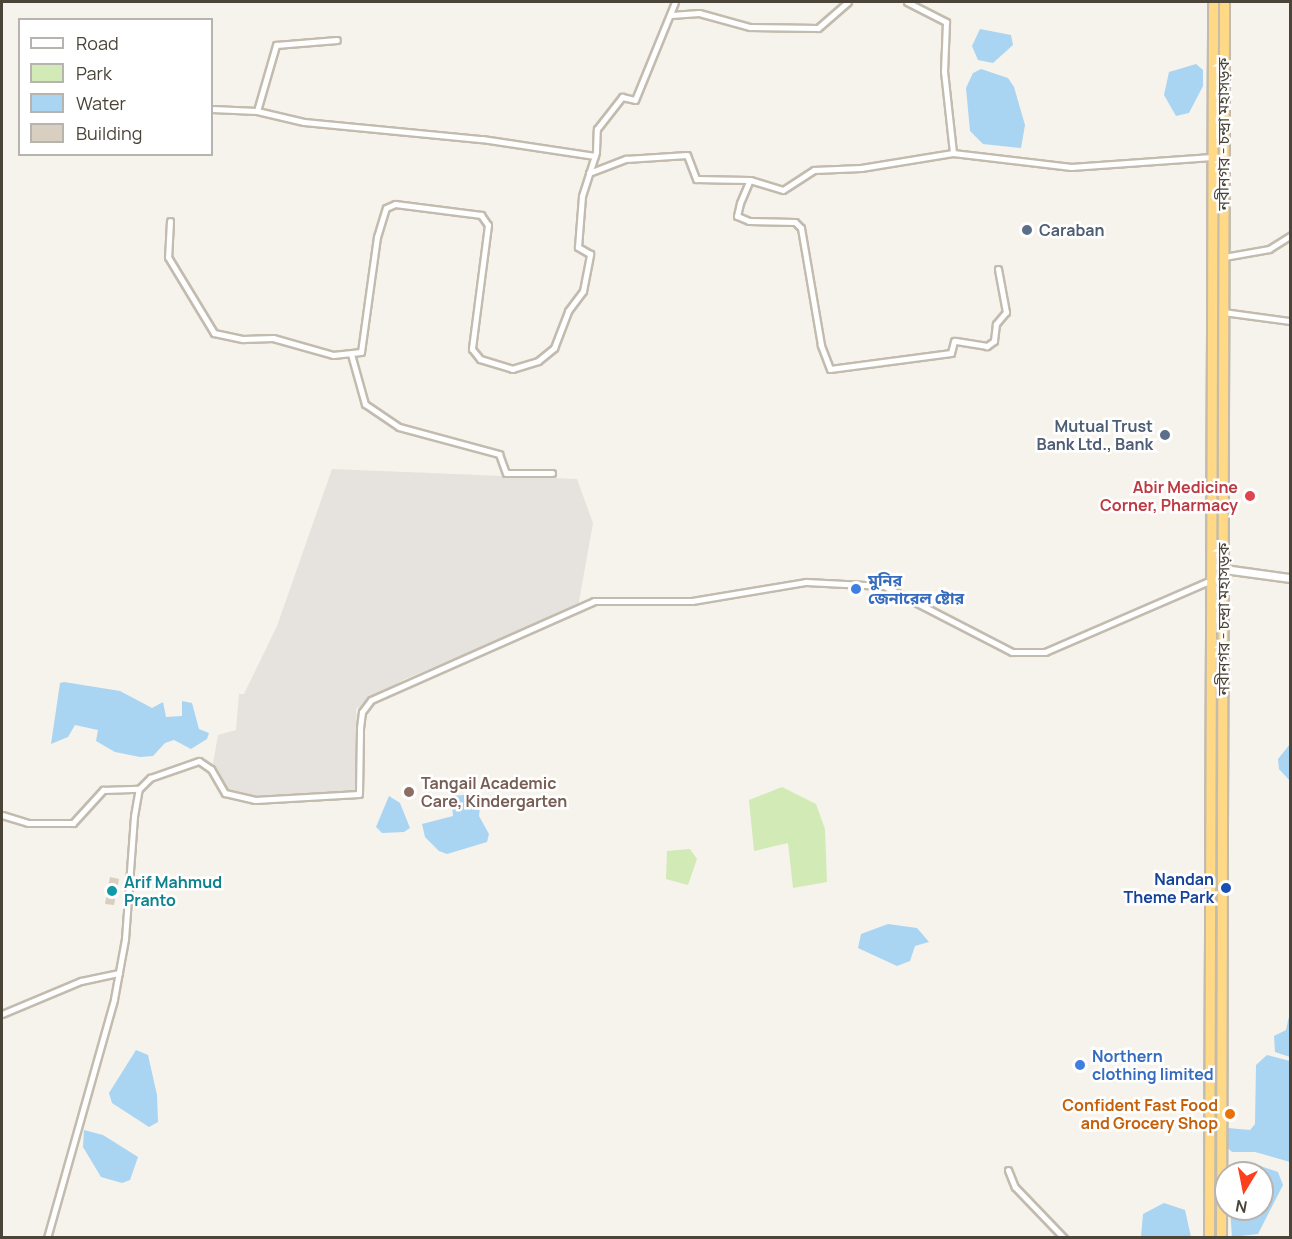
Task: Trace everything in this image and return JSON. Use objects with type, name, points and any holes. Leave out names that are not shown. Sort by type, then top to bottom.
[{"type":"highway","name":"নবীনগর - চন্দ্রা মহাসড়ক","points":[[1209,1238],[1213,2]]},
{"type":"highway","name":"নবীনগর - চন্দ্রা মহাসড়ক","points":[[1221,1238],[1224,2]]},
{"type":"highway","points":[[1211,903],[1223,903]]},
{"type":"street","points":[[170,221],[168,257],[214,333],[243,339],[273,338],[319,353],[351,354],[361,352],[377,237],[386,208],[395,204],[481,215],[488,225],[472,350],[480,358],[512,369],[538,361],[554,348],[568,311],[583,291],[590,254],[578,247],[589,173],[595,156],[597,129],[622,97],[635,100],[675,2]]},
{"type":"street","points":[[671,15],[699,13],[750,27],[818,28],[848,2]]},
{"type":"street","points":[[907,2],[946,22],[944,71],[953,153]]},
{"type":"street","points":[[257,111],[276,45],[337,40]]},
{"type":"street","points":[[213,109],[257,111],[314,124],[482,139],[595,156]]},
{"type":"street","points":[[589,173],[626,159],[687,155],[696,179],[750,180],[783,190],[814,170],[861,168],[953,153],[1071,167],[1212,158]]},
{"type":"street","points":[[750,180],[737,216],[760,224],[795,222],[801,228],[821,345],[830,369],[951,353],[954,341],[987,346],[994,341],[996,324],[1006,312],[998,269]]},
{"type":"street","points":[[1222,257],[1269,249],[1290,236]]},
{"type":"street","points":[[1223,312],[1290,321]]},
{"type":"street","points":[[351,354],[365,404],[399,427],[499,454],[506,473],[552,473]]},
{"type":"street","points":[[1224,569],[1290,578]]},
{"type":"street","points":[[46,1238],[119,973],[139,789],[150,778],[199,761],[211,769],[225,793],[255,800],[359,794],[362,712],[371,700],[594,602],[692,601],[806,582],[884,586],[1012,652],[1045,652],[1212,580]]},
{"type":"street","points":[[2,815],[28,824],[73,823],[103,790],[139,789]]},
{"type":"street","points":[[2,1014],[81,981],[119,973]]},
{"type":"street","points":[[1008,1170],[1015,1187],[1064,1238]]},
{"type":"shaded area","points":[[332,469],[577,479],[593,523],[578,607],[403,680],[356,709],[361,767],[357,793],[272,798],[231,792],[212,769],[218,735],[236,730],[239,694],[244,694],[277,626]]},
{"type":"green space","points":[[782,787],[816,804],[825,829],[827,882],[793,888],[788,843],[754,851],[749,800]]},
{"type":"green space","points":[[690,849],[697,859],[688,885],[666,879],[667,851]]},
{"type":"water","points":[[980,29],[1011,35],[1013,45],[993,63],[978,60],[972,46]]},
{"type":"water","points":[[1196,64],[1203,70],[1203,86],[1189,113],[1176,116],[1164,95],[1169,72]]},
{"type":"water","points":[[981,69],[1008,78],[1014,87],[1025,125],[1021,148],[983,144],[970,131],[966,88],[973,73]]},
{"type":"water","points":[[60,683],[120,691],[152,708],[163,702],[166,717],[182,716],[182,701],[192,703],[199,729],[209,733],[207,739],[191,749],[174,740],[165,743],[153,756],[140,757],[115,752],[96,741],[98,730],[75,725],[68,737],[51,744]]},
{"type":"water","points":[[1290,744],[1290,781],[1279,769],[1278,759]]},
{"type":"water","points":[[476,794],[481,799],[479,816],[489,834],[487,842],[447,854],[439,851],[425,837],[422,824],[453,816],[451,796]]},
{"type":"water","points":[[389,796],[400,803],[410,828],[404,832],[382,833],[376,827]]},
{"type":"water","points":[[888,924],[917,928],[929,942],[915,946],[910,961],[897,966],[858,948],[861,934]]},
{"type":"water","points":[[1290,1012],[1290,1057],[1275,1052],[1274,1036],[1286,1030]]},
{"type":"water","points":[[136,1050],[148,1055],[157,1095],[158,1122],[149,1127],[112,1103],[109,1093]]},
{"type":"water","points":[[1267,1055],[1290,1061],[1290,1162],[1255,1152],[1232,1152],[1227,1147],[1228,1128],[1250,1130],[1255,1124],[1256,1065]]},
{"type":"water","points":[[84,1130],[103,1135],[138,1157],[130,1180],[122,1183],[101,1177],[83,1147]]},
{"type":"water","points":[[1274,1171],[1278,1172],[1283,1185],[1274,1203]]},
{"type":"water","points":[[1164,1203],[1185,1210],[1191,1237],[1141,1237],[1143,1214]]},
{"type":"water","points":[[1231,1221],[1265,1221],[1258,1234],[1232,1237]]},
{"type":"building","name":"Arif Mahmud Pranto","points":[[110,877],[119,879],[114,905],[105,904]]},
{"type":"place","name":"Caraban","points":[[1027,230]]},
{"type":"place","name":"Mutual Trust Bank Ltd., Bank","points":[[1165,435]]},
{"type":"place","name":"Abir Medicine Corner, Pharmacy","points":[[1250,496]]},
{"type":"place","name":"মুনির জেনারেল ষ্টোর","points":[[856,589]]},
{"type":"place","name":"Tangail Academic Care, Kindergarten","points":[[409,792]]},
{"type":"place","name":"Nandan Theme Park","points":[[1226,888]]},
{"type":"place","name":"Arif Mahmud Pranto","points":[[112,891]]},
{"type":"place","name":"Northern clothing limited","points":[[1080,1065]]},
{"type":"place","name":"Confident Fast Food and Grocery Shop","points":[[1230,1114]]}]
